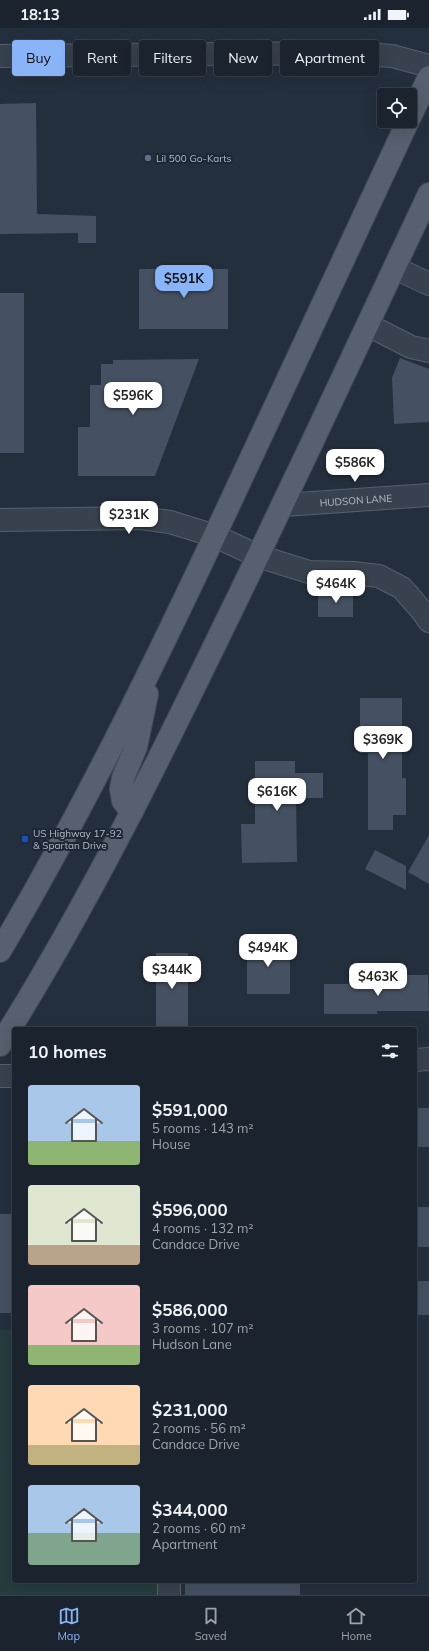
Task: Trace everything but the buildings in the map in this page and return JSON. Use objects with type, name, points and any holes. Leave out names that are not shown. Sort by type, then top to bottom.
[{"type":"main road","points":[[417,102],[429,77]]},
{"type":"main road","points":[[0,950],[29,902],[83,802],[153,666],[405,128]]},
{"type":"main road","points":[[0,1045],[67,932],[132,812],[284,505],[429,194]]},
{"type":"main road","points":[[132,812],[122,801],[121,789],[123,778],[136,747],[153,666]]},
{"type":"street","points":[[0,56],[352,53],[392,56],[429,66]]},
{"type":"street","points":[[395,268],[429,284]]},
{"type":"street","points":[[368,325],[411,347],[429,351]]},
{"type":"street","name":"HUDSON LANE","points":[[284,505],[429,495]]},
{"type":"street","points":[[0,520],[145,519],[170,522],[215,536],[258,556],[309,572],[352,573],[379,576],[402,588],[424,612],[429,621]]},
{"type":"street","points":[[417,1060],[429,1059]]},
{"type":"street","points":[[0,1076],[12,1076]]},
{"type":"street","points":[[169,1583],[170,1595]]},
{"type":"green space","points":[[12,1329],[12,1583],[160,1583],[160,1595],[0,1595],[0,1330]]},
{"type":"place","name":"Lil 500 Go-Karts","points":[[148,158]]},
{"type":"place","name":"US Highway 17-92 & Spartan Drive","points":[[25,839]]}]
